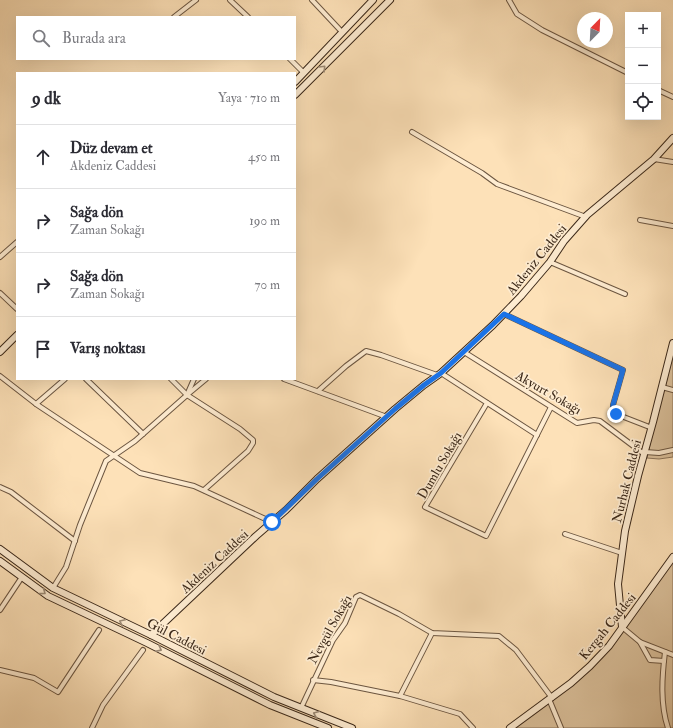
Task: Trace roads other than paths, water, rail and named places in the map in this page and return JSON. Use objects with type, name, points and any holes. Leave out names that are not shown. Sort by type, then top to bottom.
[{"type":"street","points":[[175,16],[196,0]]},
{"type":"street","points":[[230,0],[247,16]]},
{"type":"street","points":[[312,0],[342,32]]},
{"type":"street","points":[[296,81],[373,0]]},
{"type":"street","points":[[296,94],[390,0]]},
{"type":"street","points":[[509,0],[517,14],[542,30],[625,72]]},
{"type":"street","points":[[291,60],[304,73]]},
{"type":"street","points":[[661,91],[673,97]]},
{"type":"street","points":[[412,132],[482,172],[497,184],[586,217]]},
{"type":"street","name":"Akdeniz Caddesi","points":[[151,635],[317,479],[464,352],[504,314],[550,262],[564,241],[586,217],[654,159],[673,138]]},
{"type":"street","points":[[654,159],[673,162]]},
{"type":"street","points":[[640,220],[673,226]]},
{"type":"street","points":[[0,257],[16,243]]},
{"type":"street","points":[[550,262],[625,294]]},
{"type":"street","points":[[0,292],[16,308]]},
{"type":"street","points":[[504,314],[623,370],[613,405],[613,410],[616,414],[652,428]]},
{"type":"street","points":[[0,352],[16,336]]},
{"type":"street","name":"Nurhak Caddesi","points":[[622,627],[618,584],[625,531],[673,343]]},
{"type":"street","points":[[318,392],[350,362],[366,351],[439,374],[536,435]]},
{"type":"street","name":"Akyurt Sokağı","points":[[464,352],[577,423],[594,420],[600,421],[644,453]]},
{"type":"street","points":[[0,376],[36,404],[140,473],[194,486],[272,522]]},
{"type":"street","points":[[36,404],[64,380]]},
{"type":"street","points":[[87,380],[143,434]]},
{"type":"street","points":[[172,380],[187,395],[240,429],[253,440],[252,446],[248,451],[204,490]]},
{"type":"street","points":[[187,395],[194,380]]},
{"type":"street","points":[[53,588],[66,567],[80,525],[106,461],[143,434],[205,380]]},
{"type":"street","points":[[287,380],[387,417]]},
{"type":"street","points":[[662,387],[673,390]]},
{"type":"street","name":"Dumlu Sokağı","points":[[487,403],[425,507],[486,536],[551,407]]},
{"type":"street","points":[[644,453],[659,453],[673,450]]},
{"type":"street","points":[[0,486],[11,492],[75,541]]},
{"type":"street","points":[[565,534],[622,553]]},
{"type":"street","name":"Gül Caddesi","points":[[0,549],[53,588],[274,697],[352,728]]},
{"type":"street","name":"Kergah Caddesi","points":[[510,728],[590,666],[609,646],[673,557]]},
{"type":"street","name":"Gül Caddesi","points":[[0,560],[48,596],[147,643],[270,705],[328,728]]},
{"type":"street","points":[[0,610],[22,577]]},
{"type":"street","name":"Nevgül Sokağı","points":[[302,708],[313,680],[333,640],[345,622],[356,597],[359,595],[399,614],[432,633],[499,636],[516,650],[550,698],[561,728]]},
{"type":"street","points":[[622,627],[640,642],[673,655]]},
{"type":"street","points":[[0,670],[34,678],[58,692],[99,630]]},
{"type":"street","points":[[400,696],[432,633]]},
{"type":"street","points":[[640,642],[650,660],[664,661]]},
{"type":"street","points":[[92,728],[103,705],[130,670],[143,650]]},
{"type":"street","points":[[665,652],[662,685],[665,721],[668,728]]},
{"type":"street","points":[[313,680],[331,682],[400,696],[460,714],[473,728]]}]
